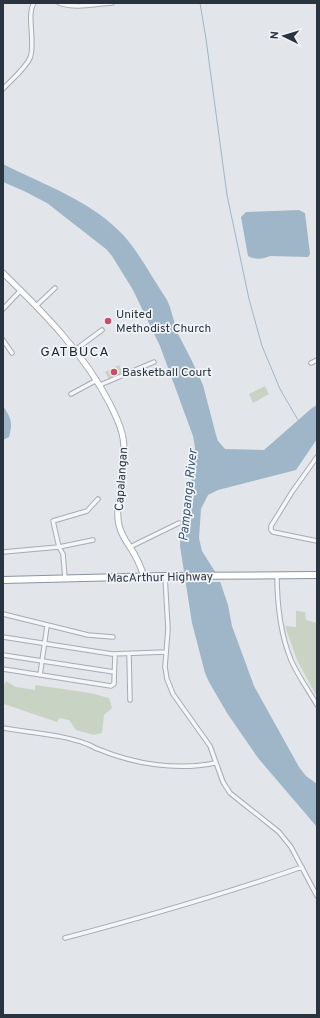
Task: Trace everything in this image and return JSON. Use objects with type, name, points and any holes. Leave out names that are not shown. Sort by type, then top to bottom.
[{"type":"highway","name":"MacArthur Highway","points":[[3,580],[164,576],[317,575]]},
{"type":"street","points":[[3,89],[30,58],[32,6],[34,3]]},
{"type":"street","points":[[59,3],[75,6],[112,3]]},
{"type":"street","name":"Capalangan","points":[[3,273],[36,306],[75,350],[99,383],[119,422],[123,438],[123,473],[118,510],[119,525],[144,577]]},
{"type":"street","points":[[36,306],[55,288]]},
{"type":"street","points":[[3,309],[20,290]]},
{"type":"street","points":[[75,350],[102,330]]},
{"type":"street","points":[[3,340],[12,353]]},
{"type":"street","points":[[311,363],[317,360]]},
{"type":"street","points":[[70,394],[154,362]]},
{"type":"street","points":[[317,457],[292,492],[271,526],[271,530],[273,532],[317,541]]},
{"type":"street","points":[[65,578],[63,554],[59,548],[53,521],[87,511],[98,499]]},
{"type":"street","points":[[130,547],[179,523]]},
{"type":"street","points":[[3,552],[59,548],[93,540]]},
{"type":"street","points":[[275,575],[280,621],[284,638],[292,661],[317,705]]},
{"type":"street","points":[[164,576],[168,616],[165,667],[167,679],[173,694],[210,746],[223,782],[230,792],[279,832],[291,846],[317,896]]},
{"type":"street","points":[[3,614],[88,635],[113,637]]},
{"type":"street","points":[[40,675],[47,626]]},
{"type":"street","points":[[3,637],[115,654],[166,652]]},
{"type":"street","points":[[3,669],[111,686],[114,684],[115,654]]},
{"type":"street","points":[[129,654],[130,700]]},
{"type":"street","points":[[3,655],[114,672]]},
{"type":"street","points":[[3,728],[63,738],[87,744],[113,754],[142,762],[176,767],[198,766],[215,763]]},
{"type":"street","points":[[65,938],[250,885],[302,867]]},
{"type":"green space","name":"Basketball Court","points":[[119,365],[122,372],[109,379],[105,372]]},
{"type":"green space","points":[[265,386],[269,394],[253,403],[249,394]]},
{"type":"green space","points":[[296,611],[305,612],[306,620],[317,623],[317,697],[297,660],[285,626],[296,627]]},
{"type":"green space","points":[[6,681],[16,687],[35,690],[35,685],[90,693],[109,698],[112,708],[104,715],[102,733],[94,735],[76,730],[69,720],[59,718],[57,722],[4,704],[3,707],[3,689]]},
{"type":"water","name":"Pampanga River","points":[[3,164],[84,204],[113,225],[131,244],[167,300],[177,332],[203,385],[218,441],[225,449],[264,450],[317,405],[317,439],[296,470],[218,490],[208,495],[201,509],[199,538],[202,551],[219,578],[228,605],[232,626],[254,686],[299,767],[306,776],[317,784],[317,827],[258,758],[227,713],[205,673],[192,623],[180,546],[181,525],[185,499],[194,469],[195,447],[193,436],[160,346],[133,290],[106,249],[47,203],[3,182]]},
{"type":"water","points":[[299,210],[305,213],[310,254],[308,257],[270,256],[259,259],[248,256],[241,217],[246,212]]},
{"type":"water","points":[[3,406],[9,417],[11,428],[9,437],[3,440]]},
{"type":"pier","points":[[183,573],[218,573],[222,582],[184,582]]},
{"type":"waterway","points":[[200,3],[227,195],[249,299],[262,346],[280,389],[298,420]]},
{"type":"place","name":"United Methodist Church","points":[[108,321]]},
{"type":"place","name":"Basketball Court","points":[[114,372]]},
{"type":"district","name":"GATBUCA","points":[[75,351]]}]
